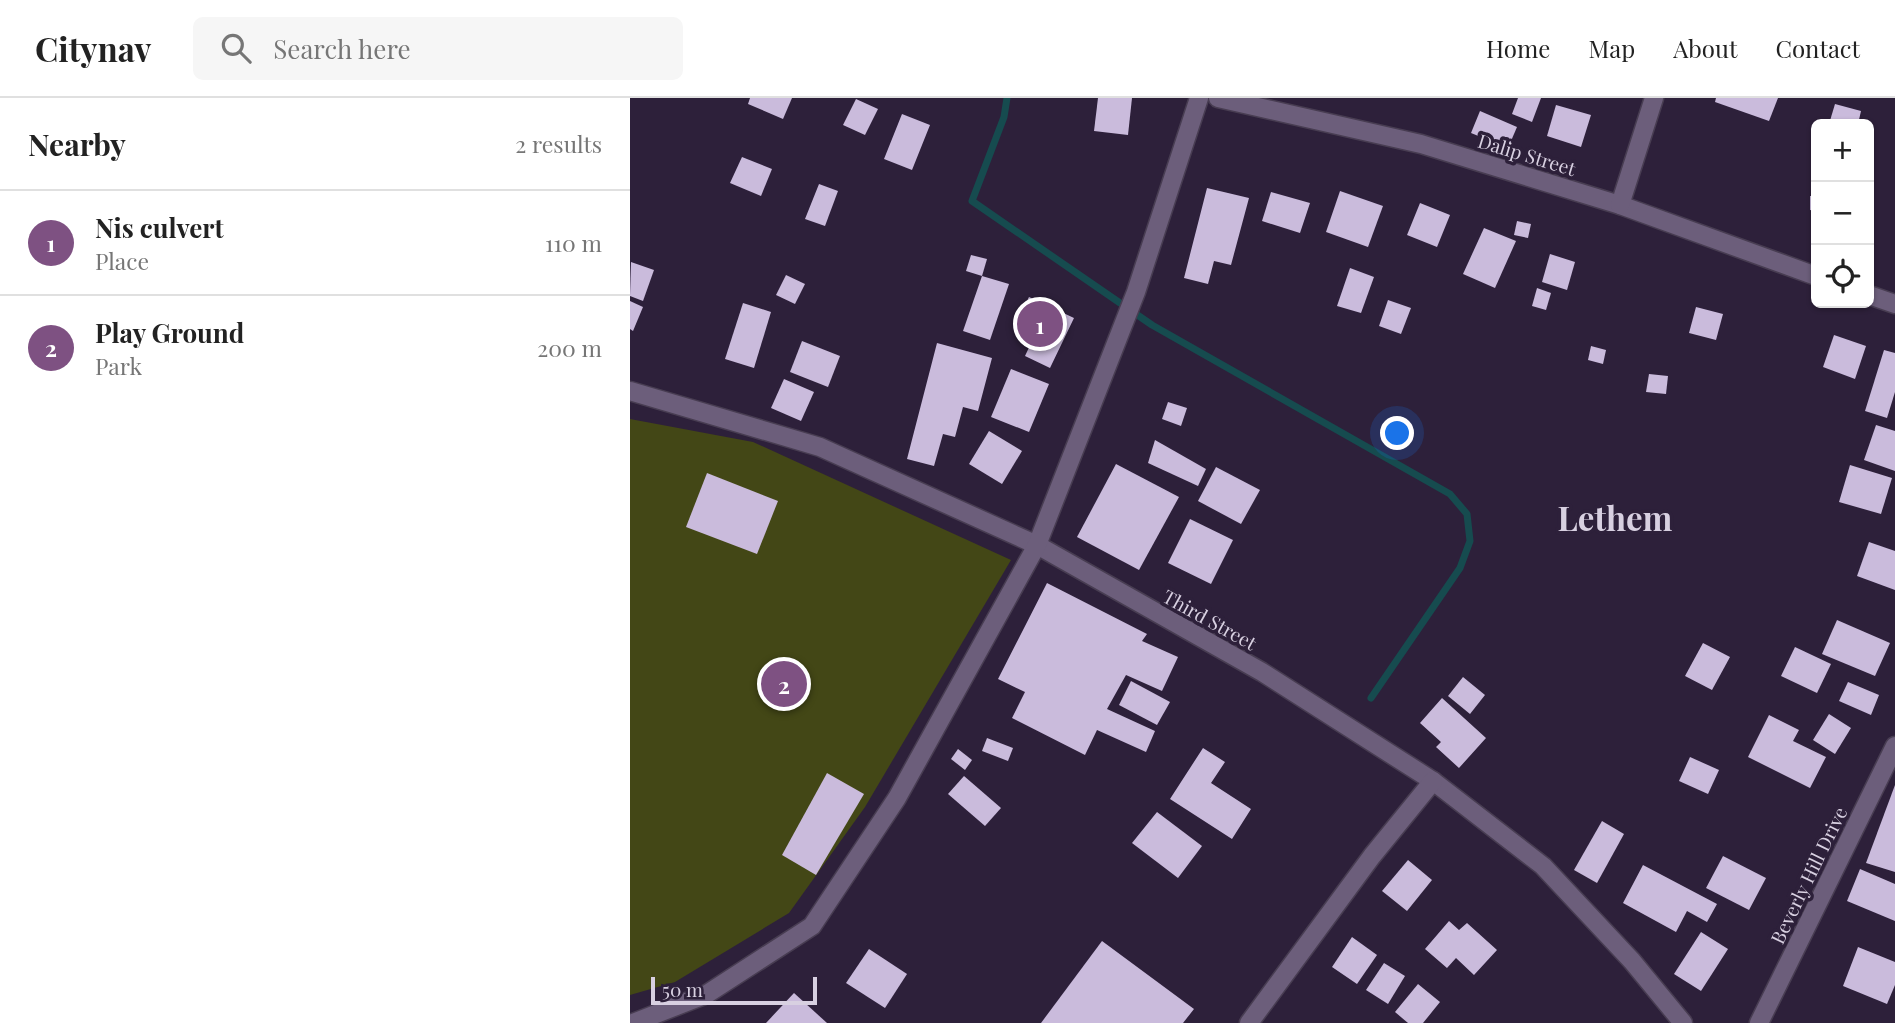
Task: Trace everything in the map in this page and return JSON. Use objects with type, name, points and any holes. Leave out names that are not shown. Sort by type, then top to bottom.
[{"type":"street","points":[[633,1023],[707,994],[812,926],[897,798],[1037,545],[1133,299],[1199,98]]},
{"type":"street","name":"Dalip Street","points":[[1217,98],[1421,144],[1620,205],[1811,274]]},
{"type":"street","points":[[1620,205],[1654,98]]},
{"type":"street","points":[[1874,297],[1895,304]]},
{"type":"street","name":"Third Street","points":[[630,391],[820,447],[1037,545],[1262,672],[1433,781],[1543,866],[1632,961],[1683,1023]]},
{"type":"street","name":"Beverly Hill Drive","points":[[1759,1023],[1895,746]]},
{"type":"street","points":[[1249,1023],[1372,856],[1433,781]]},
{"type":"green space","points":[[630,419],[753,442],[1011,560],[865,807],[789,913],[675,982],[630,995]]},
{"type":"building","points":[[750,98],[792,98],[783,119],[748,104]]},
{"type":"building","points":[[1098,98],[1132,98],[1128,135],[1094,131]]},
{"type":"building","points":[[1518,98],[1541,98],[1532,122],[1512,114]]},
{"type":"building","points":[[1716,98],[1778,98],[1769,121],[1715,102]]},
{"type":"building","points":[[856,99],[878,109],[865,135],[843,125]]},
{"type":"building","points":[[1835,104],[1861,111],[1859,119],[1830,119]]},
{"type":"building","points":[[1556,105],[1591,115],[1581,147],[1547,136]]},
{"type":"building","points":[[1480,111],[1517,127],[1508,148],[1471,133]]},
{"type":"building","points":[[902,114],[930,125],[912,170],[884,159]]},
{"type":"building","points":[[742,157],[772,169],[761,196],[730,183]]},
{"type":"building","points":[[819,184],[838,191],[825,226],[805,219]]},
{"type":"building","points":[[1207,188],[1249,198],[1231,265],[1214,261],[1208,284],[1184,278]]},
{"type":"building","points":[[1340,191],[1383,206],[1368,247],[1326,232]]},
{"type":"building","points":[[1271,192],[1310,203],[1300,233],[1262,221]]},
{"type":"building","points":[[1420,203],[1450,215],[1437,247],[1407,235]]},
{"type":"building","points":[[1517,221],[1531,224],[1528,238],[1514,235]]},
{"type":"building","points":[[1484,228],[1516,241],[1495,288],[1463,274]]},
{"type":"building","points":[[1550,254],[1575,262],[1567,290],[1542,282]]},
{"type":"building","points":[[971,255],[987,259],[982,276],[966,271]]},
{"type":"building","points":[[631,262],[654,270],[643,301],[630,296]]},
{"type":"building","points":[[1350,268],[1374,277],[1361,313],[1337,306]]},
{"type":"building","points":[[786,275],[805,284],[795,304],[776,295]]},
{"type":"building","points":[[982,276],[1009,284],[990,340],[963,331]]},
{"type":"building","points":[[1537,288],[1551,293],[1546,310],[1532,306]]},
{"type":"building","points":[[1029,297],[1074,318],[1050,368],[1025,356],[1040,324],[1020,315]]},
{"type":"building","points":[[1388,300],[1411,308],[1401,334],[1379,326]]},
{"type":"building","points":[[630,301],[643,307],[633,331],[630,329]]},
{"type":"building","points":[[743,303],[771,312],[754,368],[725,359]]},
{"type":"building","points":[[1696,307],[1723,314],[1716,340],[1689,333]]},
{"type":"building","points":[[1834,335],[1866,346],[1855,379],[1823,367]]},
{"type":"building","points":[[802,341],[840,356],[828,387],[790,372]]},
{"type":"building","points":[[937,343],[992,358],[978,411],[963,407],[955,437],[943,434],[934,466],[907,459]]},
{"type":"building","points":[[1591,346],[1606,350],[1603,364],[1588,360]]},
{"type":"building","points":[[1884,350],[1895,353],[1895,392],[1887,418],[1865,411]]},
{"type":"building","points":[[1011,369],[1049,384],[1029,432],[991,417]]},
{"type":"building","points":[[1649,374],[1668,376],[1666,394],[1646,392]]},
{"type":"building","points":[[784,379],[814,392],[801,421],[771,408]]},
{"type":"building","points":[[1168,402],[1187,408],[1181,426],[1162,419]]},
{"type":"building","points":[[1876,425],[1895,431],[1895,471],[1864,460]]},
{"type":"building","points":[[989,431],[1022,451],[1002,484],[969,464]]},
{"type":"building","points":[[1155,440],[1206,469],[1198,486],[1148,463]]},
{"type":"building","points":[[1116,464],[1179,497],[1139,570],[1077,537]]},
{"type":"building","points":[[1850,465],[1892,478],[1881,514],[1839,502]]},
{"type":"building","points":[[1216,467],[1260,490],[1241,524],[1198,501]]},
{"type":"building","points":[[707,473],[778,501],[757,554],[686,527]]},
{"type":"building","points":[[1190,519],[1233,540],[1211,584],[1168,563]]},
{"type":"building","points":[[1869,542],[1895,551],[1895,590],[1857,576]]},
{"type":"building","points":[[1047,583],[1147,634],[1142,641],[1178,657],[1162,691],[1126,675],[1107,709],[1155,731],[1146,752],[1097,730],[1085,755],[1012,718],[1025,692],[998,679]]},
{"type":"building","points":[[1837,620],[1890,643],[1875,676],[1822,654]]},
{"type":"building","points":[[1703,643],[1730,657],[1712,690],[1685,676]]},
{"type":"building","points":[[1795,647],[1831,664],[1817,693],[1781,676]]},
{"type":"building","points":[[1463,677],[1485,695],[1470,714],[1448,696]]},
{"type":"building","points":[[1131,681],[1170,702],[1157,725],[1119,705]]},
{"type":"building","points":[[1848,682],[1879,695],[1871,715],[1839,701]]},
{"type":"building","points":[[1442,698],[1486,738],[1459,768],[1436,747],[1441,742],[1420,723]]},
{"type":"building","points":[[1829,714],[1851,728],[1835,754],[1813,740]]},
{"type":"building","points":[[1769,715],[1799,730],[1793,741],[1826,757],[1810,788],[1748,757]]},
{"type":"building","points":[[987,738],[1013,748],[1008,761],[982,751]]},
{"type":"building","points":[[1203,748],[1225,762],[1211,783],[1251,809],[1232,839],[1170,799]]},
{"type":"building","points":[[958,749],[972,760],[965,770],[951,759]]},
{"type":"building","points":[[1690,757],[1719,770],[1708,794],[1679,781]]},
{"type":"building","points":[[827,773],[864,794],[816,875],[782,855]]},
{"type":"building","points":[[964,776],[1001,808],[985,826],[948,794]]},
{"type":"building","points":[[1895,785],[1895,872],[1866,863]]},
{"type":"building","points":[[1157,812],[1202,846],[1178,878],[1132,843]]},
{"type":"building","points":[[1602,821],[1624,834],[1597,883],[1574,870]]},
{"type":"building","points":[[1723,856],[1766,878],[1749,910],[1706,888]]},
{"type":"building","points":[[1408,860],[1432,880],[1407,911],[1382,891]]},
{"type":"building","points":[[1643,865],[1717,904],[1707,922],[1687,911],[1676,932],[1623,903]]},
{"type":"building","points":[[1860,869],[1895,884],[1895,921],[1847,901]]},
{"type":"building","points":[[1449,921],[1459,930],[1467,923],[1497,950],[1474,975],[1456,958],[1447,968],[1425,949]]},
{"type":"building","points":[[1701,932],[1728,949],[1701,991],[1674,974]]},
{"type":"building","points":[[1352,937],[1377,955],[1357,984],[1332,967]]},
{"type":"building","points":[[1102,941],[1194,1009],[1183,1023],[1041,1023]]},
{"type":"building","points":[[1858,947],[1895,962],[1895,985],[1887,1004],[1843,986]]},
{"type":"building","points":[[869,949],[907,974],[885,1008],[846,983]]},
{"type":"building","points":[[1384,963],[1405,976],[1388,1004],[1366,990]]},
{"type":"building","points":[[1418,984],[1440,1002],[1423,1023],[1408,1023],[1395,1012]]},
{"type":"building","points":[[794,993],[827,1023],[766,1023]]},
{"type":"waterway","points":[[1007,98],[1004,117],[972,201],[1152,325],[1450,494],[1467,514],[1470,541],[1460,568],[1371,698]]},
{"type":"place","name":"Nis culvert","points":[[1040,324]]},
{"type":"place","name":"Play Ground","points":[[784,684]]},
{"type":"district","name":"Lethem","points":[[1615,517]]}]
